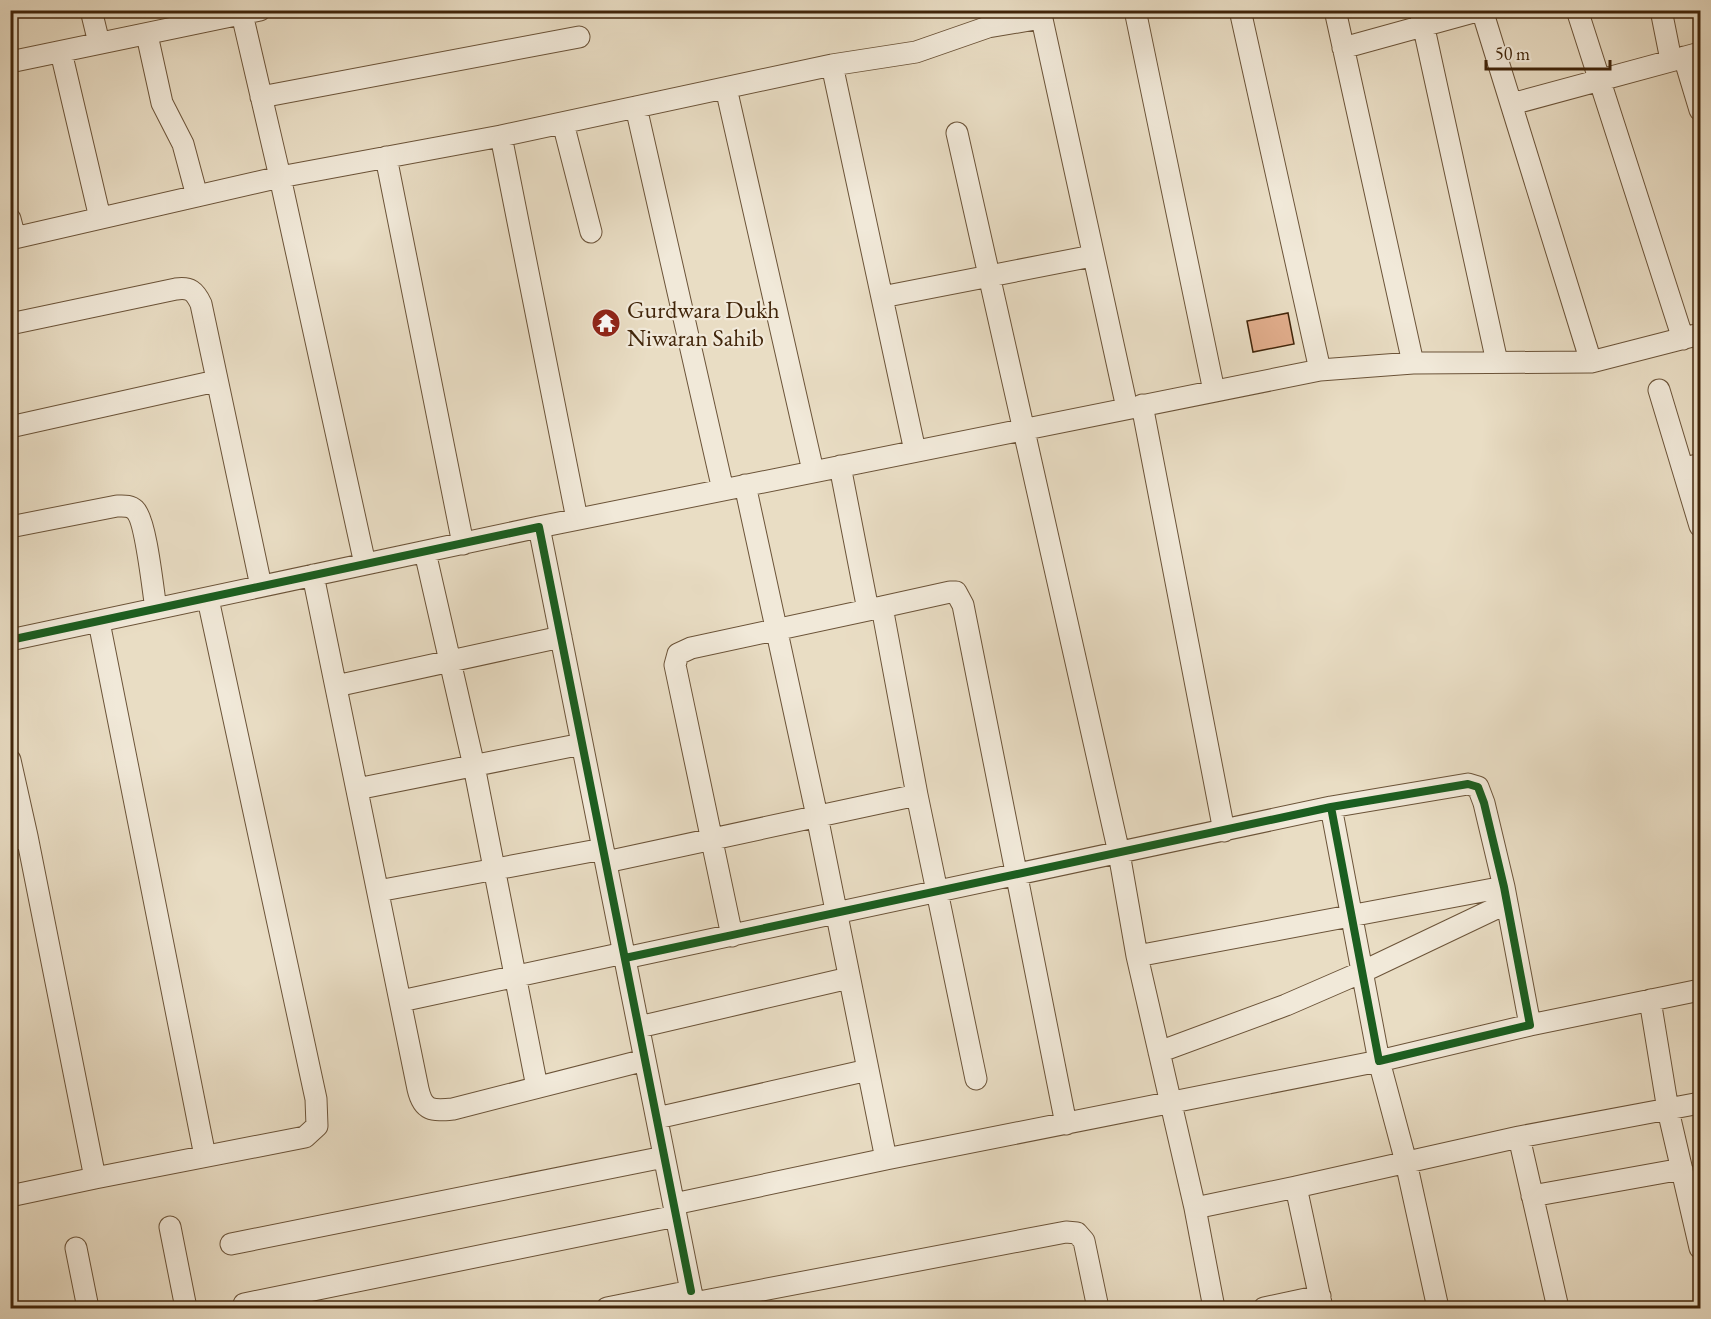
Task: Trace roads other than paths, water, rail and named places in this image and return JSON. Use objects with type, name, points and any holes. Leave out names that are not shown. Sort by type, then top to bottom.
[{"type":"street","points":[[91,10],[99,43]]},
{"type":"street","points":[[1135,10],[1214,391]]},
{"type":"street","points":[[1240,10],[1320,370]]},
{"type":"street","points":[[1335,10],[1413,363]]},
{"type":"street","points":[[1343,48],[1422,18],[1481,10],[1591,362]]},
{"type":"street","points":[[10,640],[577,519],[1320,370],[1413,363],[1591,362],[1692,337],[1599,79],[1577,10]]},
{"type":"street","points":[[1661,10],[1685,57],[1701,110]]},
{"type":"street","points":[[10,62],[147,35],[196,17],[251,12],[261,97],[364,564]]},
{"type":"street","points":[[12,232],[100,218],[280,177],[501,136],[832,65],[916,52],[988,27],[1041,14],[1092,256],[1135,406],[1224,831]]},
{"type":"street","points":[[1422,18],[1497,362]]},
{"type":"street","points":[[147,35],[159,91],[170,121],[183,144],[197,196]]},
{"type":"street","points":[[261,97],[579,37]]},
{"type":"street","points":[[61,52],[100,218]]},
{"type":"street","points":[[1512,104],[1685,57]]},
{"type":"street","points":[[832,65],[915,451]]},
{"type":"street","points":[[726,88],[813,471]]},
{"type":"street","points":[[636,107],[723,490]]},
{"type":"street","points":[[563,123],[591,232]]},
{"type":"street","points":[[957,133],[1119,852],[1137,956],[1195,1208],[1214,1308]]},
{"type":"street","points":[[501,136],[577,519]]},
{"type":"street","points":[[386,157],[463,544]]},
{"type":"street","points":[[882,297],[1092,256]]},
{"type":"street","points":[[10,324],[187,288],[195,292],[201,304],[261,586]]},
{"type":"street","points":[[10,427],[216,381]]},
{"type":"street","points":[[1659,390],[1692,466],[1701,526]]},
{"type":"street","points":[[840,466],[917,795],[976,1079]]},
{"type":"street","points":[[744,485],[818,816],[886,1159]]},
{"type":"street","points":[[10,527],[117,506],[131,507],[138,513],[143,527],[156,609]]},
{"type":"street","points":[[540,527],[693,1301]]},
{"type":"street","points":[[425,552],[448,662],[474,766],[537,1087]]},
{"type":"street","points":[[313,575],[420,1097],[430,1111],[453,1109],[645,1060]]},
{"type":"street","points":[[732,936],[675,659],[678,654],[691,648],[956,592],[960,597],[1066,1124]]},
{"type":"street","points":[[10,1196],[305,1137],[317,1126],[318,1112],[208,599]]},
{"type":"street","points":[[99,622],[205,1156]]},
{"type":"street","points":[[336,686],[561,637]]},
{"type":"street","points":[[357,789],[582,744]]},
{"type":"street","points":[[10,760],[19,837],[95,1178]]},
{"type":"street","points":[[401,1001],[515,976],[732,936],[1331,807],[1458,785],[1478,788],[1505,895],[1530,1025]]},
{"type":"street","points":[[378,891],[494,870],[712,839],[917,795]]},
{"type":"street","points":[[1331,807],[1379,1061],[1406,1162],[1438,1308]]},
{"type":"street","points":[[1137,956],[1351,918],[1505,895]]},
{"type":"street","points":[[1160,1052],[1286,1005],[1362,972],[1505,895]]},
{"type":"street","points":[[639,1027],[849,978]]},
{"type":"street","points":[[244,1304],[675,1210],[886,1159],[1379,1061],[1530,1025],[1701,990]]},
{"type":"street","points":[[1650,1000],[1668,1110],[1701,1248]]},
{"type":"street","points":[[657,1118],[868,1070]]},
{"type":"street","points":[[1195,1208],[1519,1137],[1701,1103]]},
{"type":"street","points":[[1519,1137],[1558,1308]]},
{"type":"street","points":[[231,1244],[664,1157]]},
{"type":"street","points":[[1532,1196],[1682,1169]]},
{"type":"street","points":[[1264,1308],[1321,1302],[1296,1187]]},
{"type":"street","points":[[170,1227],[186,1308]]},
{"type":"street","points":[[607,1308],[693,1301],[1066,1232],[1077,1233],[1084,1241],[1098,1308]]},
{"type":"street","points":[[76,1248],[88,1308]]},
{"type":"place","name":"Gurdwara Dukh Niwaran Sahib","points":[[606,323]]}]
